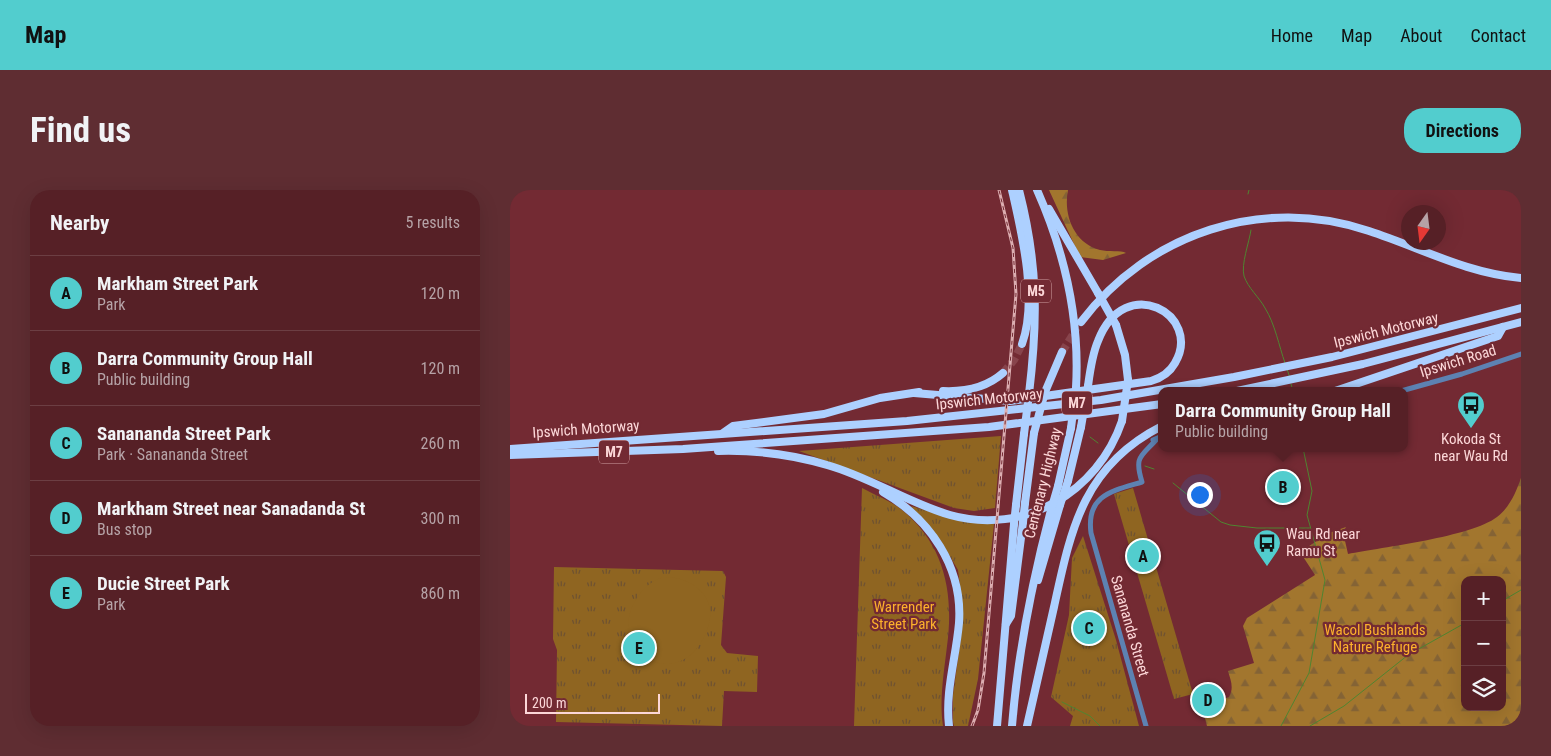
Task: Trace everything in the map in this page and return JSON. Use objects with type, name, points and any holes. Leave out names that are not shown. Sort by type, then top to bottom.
[{"type":"highway","points":[[1012,190],[1023,245],[1027,287],[1026,326],[1022,344]]},
{"type":"highway","name":"Centenary Highway","points":[[997,726],[1014,524],[1035,342],[1036,294],[1030,236],[1019,190]]},
{"type":"highway","name":"Centenary Highway","points":[[1012,726],[1018,659],[1029,599],[1071,428],[1076,388],[1072,301],[1060,250],[1037,190]]},
{"type":"highway","points":[[683,449],[690,452],[742,451],[788,455],[829,465],[959,518],[999,520],[1027,515],[1058,502],[1086,481],[1110,450],[1122,421],[1128,380],[1126,355],[1116,325],[1052,212],[1042,203]]},
{"type":"highway","points":[[1081,322],[1116,283],[1165,248],[1213,228],[1263,218],[1296,217],[1340,222],[1370,231],[1461,266],[1487,274],[1521,278]]},
{"type":"highway","points":[[914,393],[1010,401],[1151,381],[1168,372],[1179,353],[1179,333],[1173,320],[1160,309],[1147,305],[1127,307],[1115,314],[1098,340],[1088,386],[1081,427],[1068,481],[1035,592],[1029,599]]},
{"type":"highway","name":"Ipswich Motorway","points":[[1178,387],[1298,365],[1408,339],[1521,308]]},
{"type":"highway","name":"Ipswich Motorway","points":[[1257,387],[1421,350],[1521,322]]},
{"type":"highway","points":[[1347,387],[1498,336],[1503,327]]},
{"type":"highway","points":[[1006,624],[1011,616],[1034,433],[1045,392],[1062,352]]},
{"type":"highway","points":[[722,434],[733,426],[824,414],[880,398],[914,393],[967,390],[991,382],[1003,373]]},
{"type":"highway","name":"Ipswich Motorway","points":[[513,447],[908,421],[1048,407],[1158,391]]},
{"type":"highway","name":"Ipswich Motorway","points":[[510,455],[683,449],[989,427],[1158,405]]},
{"type":"highway","points":[[1027,726],[1068,545],[1078,515],[1094,484],[1111,464],[1135,442],[1158,428]]},
{"type":"highway","points":[[872,482],[904,505],[924,523],[946,556],[954,577],[959,610],[948,694],[949,726]]},
{"type":"street","name":"Ipswich Road","points":[[1408,389],[1462,374],[1521,354]]},
{"type":"street","name":"Sanananda Street","points":[[1146,726],[1089,522],[1092,511],[1099,500],[1106,494],[1140,482],[1135,468],[1137,455],[1145,445],[1158,439]]},
{"type":"green space","points":[[1049,190],[1068,190],[1067,209],[1069,218],[1072,227],[1083,241],[1100,250],[1126,253],[1103,260],[1080,257]]},
{"type":"green space","points":[[1001,436],[995,508],[974,511],[954,508],[799,451]]},
{"type":"green space","name":"Wacol Bushlands Nature Refuge","points":[[1521,478],[1521,726],[1207,726],[1202,707],[1229,697],[1232,687],[1228,671],[1254,663],[1243,626],[1247,618],[1315,575],[1300,552],[1329,533],[1346,527],[1343,532],[1348,554],[1448,536],[1485,524],[1502,513],[1512,499]]},
{"type":"green space","name":"Warrender Street Park","points":[[862,488],[898,507],[917,524],[937,555],[943,572],[947,589],[949,627],[943,676],[943,726],[854,726]]},
{"type":"green space","points":[[1133,488],[1193,694],[1174,699],[1114,494]]},
{"type":"green space","points":[[911,506],[958,520],[994,524],[978,679],[968,726],[954,726],[953,722],[953,695],[961,637],[962,602],[958,570],[941,541]]},
{"type":"green space","points":[[1083,536],[1116,640],[1139,726],[1070,726],[1073,716],[1051,697],[1069,615],[1072,558]]},
{"type":"green space","points":[[554,567],[723,571],[726,577],[721,645],[727,653],[758,656],[757,692],[724,691],[722,726],[556,722],[557,650],[553,639]]},
{"type":"green space","points":[[663,577],[683,580],[700,590],[706,597],[710,616],[708,627],[697,648],[683,660],[668,664],[652,661],[640,653],[631,640],[628,624],[633,605],[639,595],[649,584]]},
{"type":"waterway","points":[[1248,194],[1249,190]]},
{"type":"waterway","points":[[1251,230],[1244,260],[1244,276],[1268,314],[1285,363]]},
{"type":"waterway","points":[[1287,369],[1290,378]]},
{"type":"waterway","points":[[1090,437],[1098,443]]},
{"type":"waterway","points":[[1281,726],[1309,673],[1325,580],[1307,515],[1312,491],[1304,452]]},
{"type":"waterway","points":[[1145,466],[1154,469]]},
{"type":"waterway","points":[[1173,483],[1221,522],[1230,525],[1257,528],[1310,528]]},
{"type":"waterway","points":[[1506,599],[1521,590]]},
{"type":"waterway","points":[[1310,726],[1344,706],[1408,655],[1461,625]]},
{"type":"waterway","points":[[1062,702],[1090,716],[1100,726]]},
{"type":"tunnel","points":[[1062,352],[1077,328]]},
{"type":"tunnel","points":[[1003,373],[1014,360],[1022,344]]},
{"type":"railway","points":[[972,726],[978,710],[984,673],[1016,294],[1013,248],[999,190]]},
{"type":"place","name":"Kokoda St near Wau Rd","points":[[1471,429]]},
{"type":"place","name":"Darra Community Group Hall","points":[[1283,487]]},
{"type":"place","name":"Markham Street Park","points":[[1143,556]]},
{"type":"place","name":"Wau Rd near Ramu St","points":[[1267,567]]},
{"type":"place","name":"Sanananda Street Park","points":[[1089,628]]},
{"type":"place","name":"Ducie Street Park","points":[[639,648]]},
{"type":"place","name":"Markham Street near Sanadanda St","points":[[1208,700]]}]
